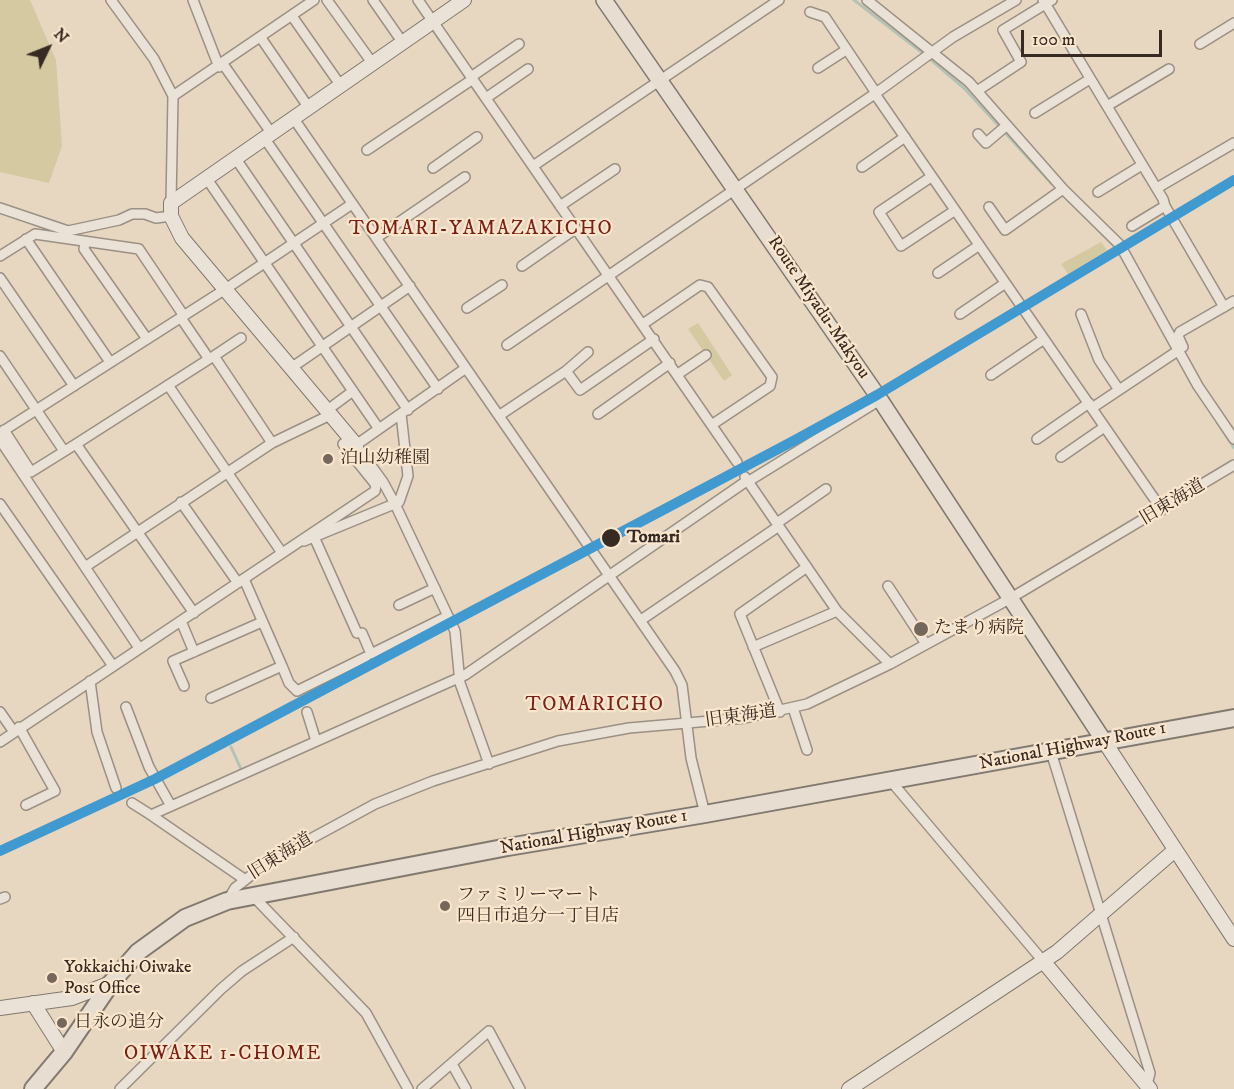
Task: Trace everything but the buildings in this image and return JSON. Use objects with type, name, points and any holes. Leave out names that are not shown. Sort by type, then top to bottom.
[{"type":"highway","name":"National Highway Route 1","points":[[33,1089],[64,1052],[111,982],[138,952],[170,927],[194,913],[227,901],[508,847],[705,814],[1234,718]]},
{"type":"main road","name":"Route Miyadu-Makyou","points":[[604,0],[661,79],[880,400],[1104,741]]},
{"type":"street","points":[[111,0],[154,58],[173,96],[171,210],[182,238],[353,442],[383,482],[457,638],[460,678],[489,764]]},
{"type":"street","points":[[193,0],[221,65],[324,223],[438,389]]},
{"type":"street","points":[[173,96],[314,0]]},
{"type":"street","points":[[327,0],[373,64]]},
{"type":"street","points":[[373,0],[403,43]]},
{"type":"street","points":[[418,0],[471,80],[533,166],[605,277],[643,324],[650,341],[667,366],[678,374],[736,462]]},
{"type":"street","points":[[0,208],[68,231],[119,220],[132,214],[145,214],[156,218],[171,210],[207,179],[464,0]]},
{"type":"street","points":[[533,166],[779,0]]},
{"type":"street","points":[[867,0],[929,55],[977,91],[1003,128],[1061,191],[1120,245],[1180,353],[1234,439]]},
{"type":"street","points":[[507,345],[929,55],[1016,0]]},
{"type":"street","points":[[977,91],[1021,62],[1003,30],[1047,1],[1090,79],[1224,307]]},
{"type":"street","points":[[810,12],[825,17],[954,211],[1162,510]]},
{"type":"street","points":[[292,16],[341,86]]},
{"type":"street","points":[[1200,44],[1234,23]]},
{"type":"street","points":[[261,38],[309,108]]},
{"type":"street","points":[[367,150],[471,80],[519,44]]},
{"type":"street","points":[[818,68],[846,50]]},
{"type":"street","points":[[486,98],[528,69]]},
{"type":"street","points":[[1107,106],[1169,69]]},
{"type":"street","points":[[1035,113],[1090,79]]},
{"type":"street","points":[[294,119],[501,415],[641,620],[682,685],[685,724],[705,814]]},
{"type":"street","points":[[978,134],[986,143],[1003,128]]},
{"type":"street","points":[[862,167],[904,137]]},
{"type":"street","points":[[433,168],[477,138]]},
{"type":"street","points":[[1156,189],[1234,143]]},
{"type":"street","points":[[236,159],[351,326],[404,412],[408,476],[399,502],[315,539],[298,542]]},
{"type":"street","points":[[1098,192],[1142,165]]},
{"type":"street","points":[[560,206],[615,169]]},
{"type":"street","points":[[376,237],[465,177]]},
{"type":"street","points":[[931,177],[879,212],[901,246],[954,211]]},
{"type":"street","points":[[207,179],[379,429]]},
{"type":"street","points":[[989,207],[1005,230],[1061,191]]},
{"type":"street","points":[[241,338],[31,472],[1,432],[183,317],[352,204]]},
{"type":"street","points":[[1132,226],[1165,206]]},
{"type":"street","points":[[522,266],[574,229]]},
{"type":"street","points":[[0,256],[34,234],[138,249],[211,358],[272,442]]},
{"type":"street","points":[[26,239],[110,363]]},
{"type":"street","points":[[85,242],[84,249],[147,339]]},
{"type":"street","points":[[938,273],[978,246]]},
{"type":"street","points":[[0,278],[74,386]]},
{"type":"street","points":[[960,314],[1004,284]]},
{"type":"street","points":[[467,308],[502,285]]},
{"type":"street","points":[[643,324],[700,285],[708,287],[772,377],[770,386],[712,424]]},
{"type":"street","points":[[291,368],[410,286]]},
{"type":"street","points":[[1037,439],[1185,352],[1178,334],[1234,301]]},
{"type":"street","points":[[1081,314],[1099,360],[1119,390]]},
{"type":"street","points":[[991,375],[1044,339]]},
{"type":"street","points":[[566,371],[580,390],[650,341]]},
{"type":"street","points":[[501,415],[566,371],[588,352]]},
{"type":"street","points":[[678,374],[706,355]]},
{"type":"street","points":[[0,356],[64,451]]},
{"type":"street","points":[[598,414],[667,366]]},
{"type":"street","points":[[0,742],[375,491],[376,485],[344,444],[379,429],[466,368]]},
{"type":"street","points":[[168,385],[282,553]]},
{"type":"street","points":[[85,567],[272,442],[328,413],[353,391]]},
{"type":"street","points":[[151,814],[460,678],[747,479],[880,400]]},
{"type":"street","points":[[1061,457],[1103,428]]},
{"type":"street","points":[[0,440],[139,648]]},
{"type":"street","points":[[76,444],[135,533],[194,613]]},
{"type":"street","name":"旧東海道","points":[[227,901],[244,879],[268,862],[375,804],[434,781],[558,741],[629,728],[685,724],[780,712],[807,704],[890,664],[1011,598],[1234,465]]},
{"type":"street","points":[[747,479],[837,611],[890,664]]},
{"type":"street","points":[[641,620],[826,489]]},
{"type":"street","points":[[182,502],[241,581],[289,683],[297,691],[366,657]]},
{"type":"street","points":[[0,504],[112,666]]},
{"type":"street","points":[[315,539],[371,654],[448,616]]},
{"type":"street","points":[[780,712],[740,614],[807,567]]},
{"type":"street","points":[[888,586],[927,644]]},
{"type":"street","points":[[399,605],[435,588]]},
{"type":"street","points":[[753,647],[837,611]]},
{"type":"street","points":[[181,621],[194,652]]},
{"type":"street","points":[[183,686],[173,661],[262,622]]},
{"type":"street","points":[[211,698],[282,666]]},
{"type":"street","points":[[90,681],[97,732],[116,788]]},
{"type":"street","points":[[126,707],[149,767],[171,806]]},
{"type":"street","points":[[793,708],[807,750]]},
{"type":"street","points":[[0,712],[16,730],[55,791],[26,805]]},
{"type":"street","points":[[307,712],[315,741]]},
{"type":"street","points":[[1104,741],[1234,939]]},
{"type":"street","points":[[1052,752],[1150,1073],[1148,1087]]},
{"type":"street","points":[[890,780],[1148,1087]]},
{"type":"street","points":[[132,803],[244,879]]},
{"type":"street","points":[[849,1089],[1057,952],[1175,850]]},
{"type":"street","points":[[254,897],[366,1013],[408,1089]]},
{"type":"street","points":[[120,1089],[221,989],[242,971],[294,937]]},
{"type":"street","points":[[0,1008],[72,998],[111,982]]},
{"type":"street","points":[[33,1003],[64,1052]]},
{"type":"street","points":[[422,1089],[489,1031],[520,1089]]},
{"type":"street","points":[[452,1064],[466,1089]]},
{"type":"shaded area","points":[[0,0],[30,0],[56,60],[62,146],[49,183],[0,172]]},
{"type":"shaded area","points":[[1101,242],[1107,250],[1068,274],[1061,264]]},
{"type":"shaded area","points":[[698,323],[732,375],[724,381],[688,329]]},
{"type":"waterway","points":[[854,0],[924,54]]},
{"type":"waterway","points":[[435,33],[479,96]]},
{"type":"waterway","points":[[929,58],[965,89],[1052,184]]},
{"type":"waterway","points":[[1065,197],[1116,248]]},
{"type":"waterway","points":[[575,235],[584,248]]},
{"type":"waterway","points":[[627,310],[678,384]]},
{"type":"waterway","points":[[1217,422],[1234,448]]},
{"type":"waterway","points":[[231,747],[241,769]]},
{"type":"transit line","points":[[0,851],[155,779],[797,439],[877,395],[1234,180]]},
{"type":"place","name":"泊山幼稚園","points":[[328,459]]},
{"type":"place","name":"Tomari","points":[[611,538]]},
{"type":"place","name":"たまり病院","points":[[921,629]]},
{"type":"place","name":"ファミリーマート 四日市追分一丁目店","points":[[445,906]]},
{"type":"place","name":"Yokkaichi Oiwake Post Office","points":[[52,978]]},
{"type":"place","name":"日永の追分","points":[[62,1023]]},
{"type":"district","name":"TOMARI-YAMAZAKICHO","points":[[481,230]]},
{"type":"district","name":"TOMARICHO","points":[[595,706]]},
{"type":"district","name":"OIWAKE 1-CHOME","points":[[223,1055]]}]
